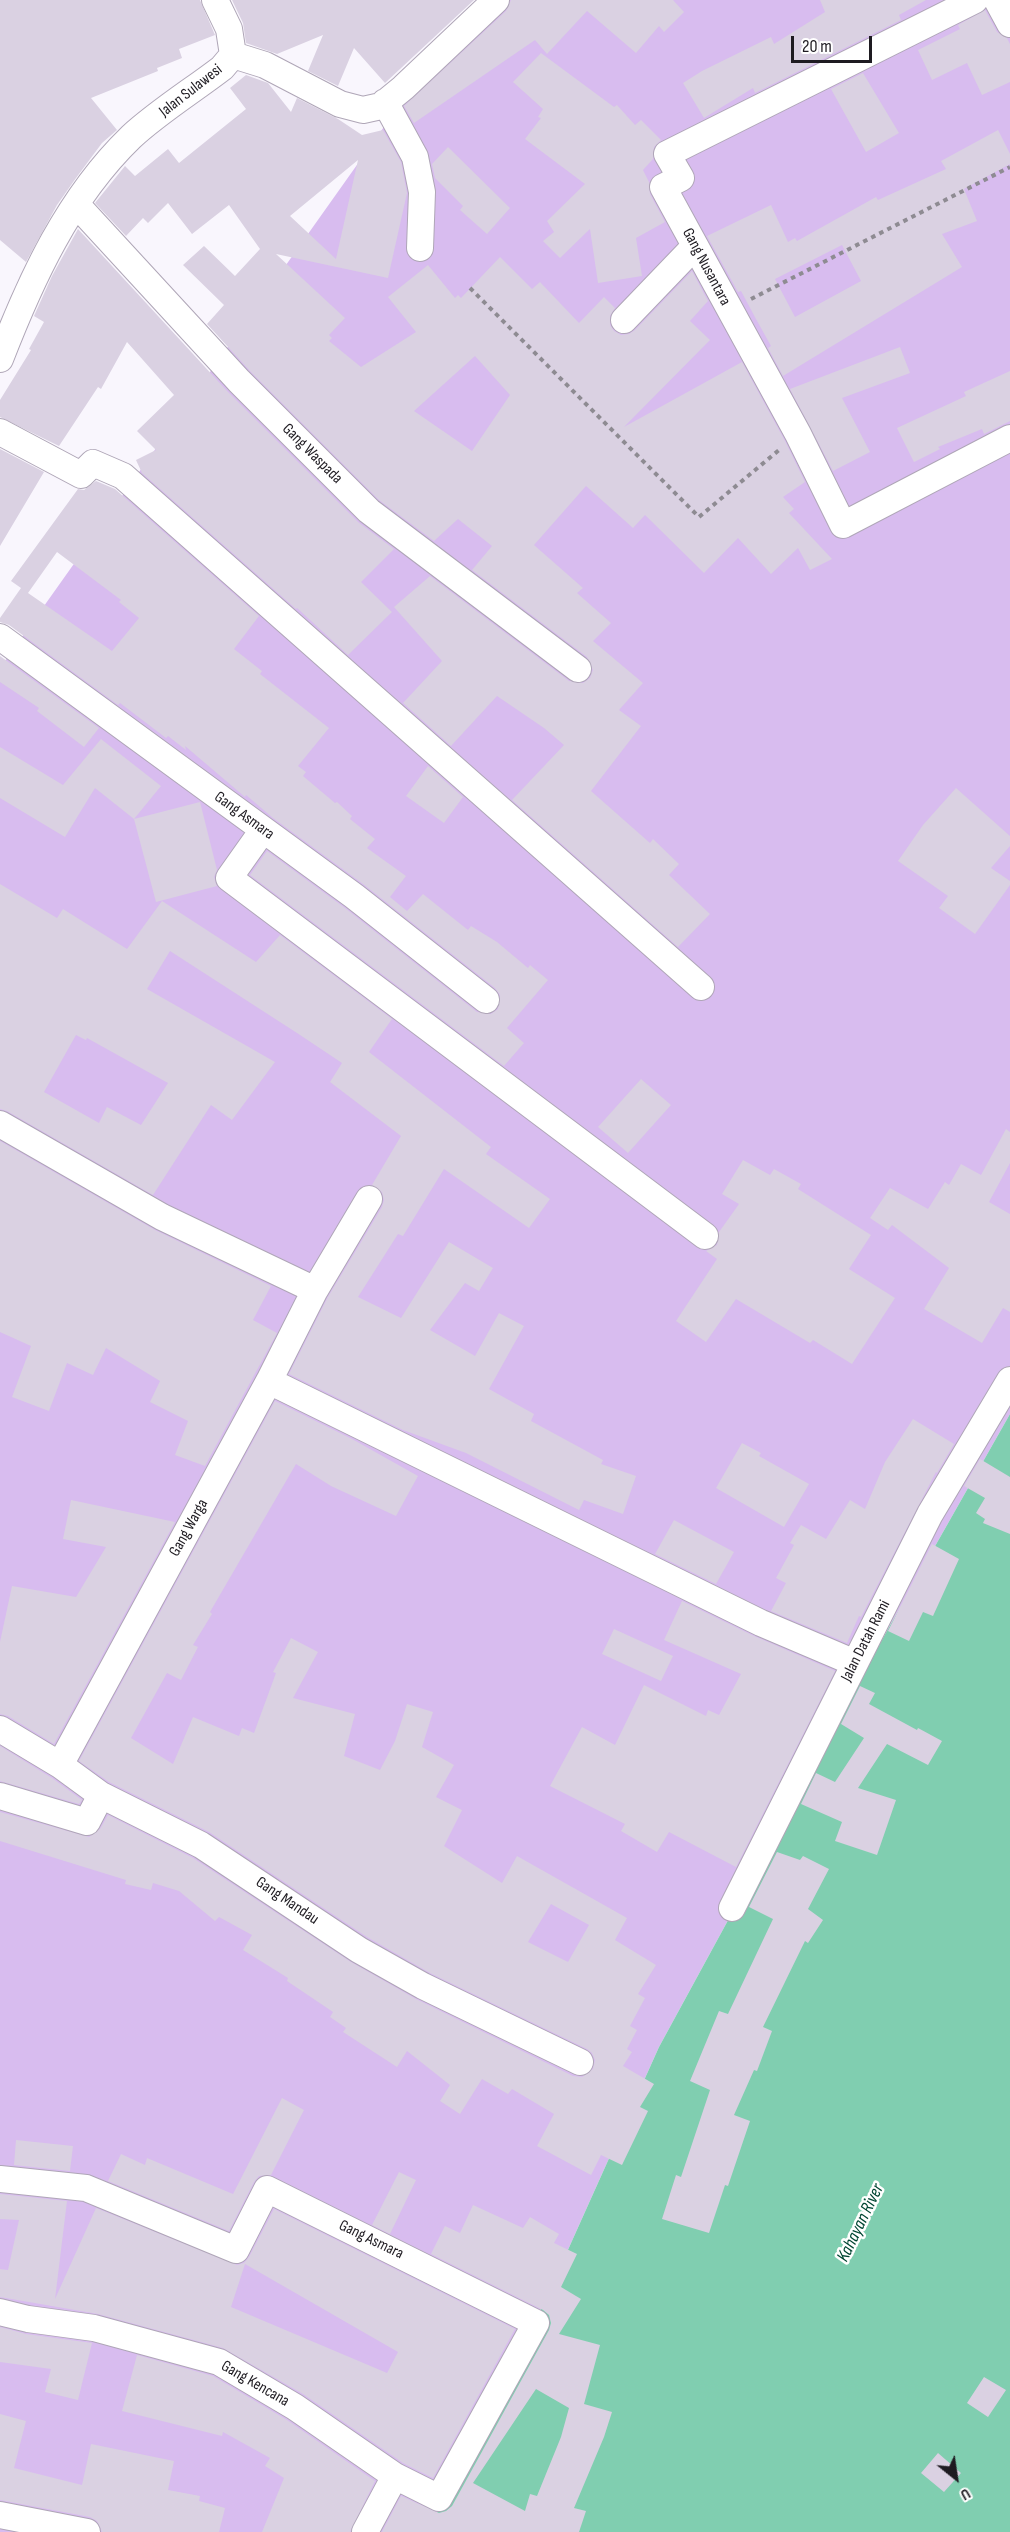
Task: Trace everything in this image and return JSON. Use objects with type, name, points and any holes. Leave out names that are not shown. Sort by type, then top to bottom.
[{"type":"street","points":[[215,0],[229,29],[233,55]]},
{"type":"street","name":"Jalan Sulawesi","points":[[0,359],[23,300],[45,254],[90,182],[132,136],[222,68],[233,55],[265,65],[340,104],[363,110],[385,102],[403,88],[496,0]]},
{"type":"street","name":"Gang Nusantara","points":[[975,0],[667,154],[681,178],[663,187],[798,434],[843,525],[1008,444]]},
{"type":"street","points":[[998,0],[1010,24]]},
{"type":"street","points":[[385,102],[415,157],[422,192],[420,248]]},
{"type":"street","name":"Gang Waspada","points":[[77,205],[238,381],[369,511],[578,669]]},
{"type":"street","points":[[624,320],[695,246]]},
{"type":"street","points":[[0,432],[81,475],[93,463],[123,476],[701,987]]},
{"type":"street","name":"Gang Asmara","points":[[0,637],[354,896],[486,1000]]},
{"type":"street","points":[[263,830],[229,878],[705,1236]]},
{"type":"street","points":[[0,1125],[162,1217],[315,1290]]},
{"type":"street","name":"Gang Warga","points":[[60,1765],[269,1381],[315,1290],[369,1199]]},
{"type":"street","name":"Jalan Datah Rami","points":[[732,1908],[930,1514],[1010,1380]]},
{"type":"street","points":[[269,1381],[761,1623],[855,1663]]},
{"type":"street","name":"Gang Mandau","points":[[0,1729],[60,1765],[101,1795],[201,1845],[359,1950],[404,1976],[580,2062]]},
{"type":"street","points":[[0,1796],[87,1822],[101,1795]]},
{"type":"street","name":"Gang Asmara","points":[[0,2179],[86,2188],[236,2250],[267,2189],[536,2323],[439,2498],[395,2476]]},
{"type":"street","name":"Gang Kencana","points":[[0,2312],[28,2319],[94,2328],[219,2362],[295,2407],[395,2476]]},
{"type":"street","points":[[365,2532],[395,2476]]},
{"type":"street","points":[[0,2515],[87,2532]]},
{"type":"path","points":[[730,310],[1010,167]]},
{"type":"path","points":[[470,288],[699,518],[798,434]]},
{"type":"shaded area","points":[[505,0],[1010,0],[1010,1414],[854,1689],[659,2047],[545,2301],[427,2532],[0,2532],[0,668],[430,62]]},
{"type":"water","name":"Kahayan River","points":[[1010,1414],[1010,2532],[427,2532],[545,2301],[659,2047],[854,1689]]},
{"type":"building","points":[[0,0],[200,0],[215,35],[179,49],[182,58],[157,68],[158,71],[91,98],[117,130],[102,143],[57,205],[26,262],[0,240]]},
{"type":"building","points":[[232,0],[474,0],[385,83],[354,48],[338,86],[308,71],[323,35],[277,54],[246,43],[243,23]]},
{"type":"building","points":[[511,0],[673,0],[684,12],[664,32],[659,26],[636,53],[587,11],[547,54],[535,40],[414,123],[404,106],[506,11]]},
{"type":"building","points":[[820,0],[926,0],[899,15],[901,20],[755,93],[753,88],[704,118],[683,83],[702,71],[771,37],[774,44],[825,12]]},
{"type":"building","points":[[985,10],[997,32],[1007,38],[1010,44],[1010,82],[982,95],[967,63],[932,80],[918,50],[960,29],[958,25]]},
{"type":"building","points":[[541,53],[614,107],[617,105],[635,125],[641,120],[661,140],[654,147],[653,159],[643,170],[649,182],[650,194],[665,222],[636,238],[642,276],[598,283],[590,229],[560,258],[543,241],[554,232],[547,221],[585,184],[525,139],[541,118],[538,117],[543,109],[513,82]]},
{"type":"building","points":[[863,73],[899,133],[866,152],[831,89]]},
{"type":"building","points":[[246,75],[268,83],[291,112],[297,98],[338,119],[362,135],[383,130],[401,162],[407,193],[388,278],[276,254],[345,318],[329,335],[332,338],[329,341],[361,367],[416,332],[388,297],[428,265],[455,298],[458,295],[461,298],[500,257],[532,289],[540,282],[579,323],[604,297],[615,308],[610,316],[610,325],[621,335],[635,330],[692,271],[708,301],[690,321],[710,340],[624,427],[742,362],[785,441],[805,482],[783,497],[794,509],[789,513],[832,559],[810,570],[798,548],[771,574],[738,538],[704,573],[645,515],[633,528],[586,486],[534,545],[583,588],[577,593],[611,623],[593,641],[643,683],[619,710],[641,726],[591,791],[650,843],[653,839],[679,864],[669,875],[710,914],[678,947],[512,800],[564,745],[544,728],[497,696],[451,746],[403,703],[442,661],[394,607],[430,576],[569,681],[583,683],[590,678],[593,670],[587,657],[472,570],[492,546],[458,519],[434,541],[379,500],[250,371],[207,324],[224,305],[183,265],[204,246],[235,276],[260,249],[229,205],[192,234],[168,203],[148,223],[143,218],[126,236],[95,203],[125,166],[135,176],[168,149],[179,163],[246,109],[230,88]],"holes":[[[358,160],[336,259],[290,216]],[[475,356],[510,395],[472,451],[414,411]]]},
{"type":"building","points":[[998,130],[1010,154],[1010,164],[964,189],[977,221],[942,234],[962,267],[783,376],[768,348],[771,346],[707,236],[771,205],[788,242],[795,238],[797,241],[876,197],[878,200],[946,169],[941,161]],"holes":[[[842,245],[861,281],[795,317],[775,279]]]},
{"type":"building","points":[[448,147],[510,208],[487,234],[460,210],[463,206],[435,178],[432,164]]},
{"type":"building","points":[[78,229],[228,392],[358,522],[394,549],[361,582],[392,612],[348,655],[142,473],[136,460],[156,450],[137,431],[174,395],[127,342],[101,389],[98,387],[59,446],[0,417],[0,400],[31,350],[29,349],[44,322],[34,316],[52,276]]},
{"type":"building","points":[[900,347],[910,373],[842,398],[870,452],[833,471],[790,389]]},
{"type":"building","points":[[1010,371],[1010,421],[984,434],[982,429],[938,447],[940,449],[914,462],[897,428],[966,396],[964,392]]},
{"type":"building","points":[[0,449],[44,472],[0,546]]},
{"type":"building","points":[[96,481],[115,489],[259,616],[234,649],[262,671],[260,674],[329,728],[298,766],[306,772],[303,776],[335,803],[337,802],[352,816],[350,819],[375,839],[367,848],[406,876],[390,897],[407,911],[423,894],[468,930],[471,926],[497,942],[528,968],[530,965],[548,980],[507,1028],[524,1043],[504,1066],[250,875],[267,851],[345,908],[477,1012],[491,1014],[498,1009],[500,995],[495,988],[363,884],[273,818],[246,795],[245,797],[185,746],[186,750],[168,736],[166,738],[120,703],[118,705],[9,625],[0,622],[0,618],[21,588],[11,581],[78,489],[84,490]],"holes":[[[57,552],[121,600],[119,602],[139,618],[112,651],[28,593]]]},
{"type":"building","points":[[0,656],[99,728],[84,747],[37,711],[39,708],[0,682]]},
{"type":"building","points":[[101,739],[161,786],[134,819],[95,788],[65,837],[0,798],[0,747],[63,785]]},
{"type":"building","points":[[428,766],[463,797],[444,823],[406,796]]},
{"type":"building","points":[[956,788],[1010,836],[1010,846],[991,868],[1010,881],[1010,885],[975,934],[939,908],[948,896],[898,861],[923,825]]},
{"type":"building","points":[[200,802],[217,870],[214,877],[217,886],[156,902],[134,819]]},
{"type":"building","points":[[0,884],[57,918],[63,909],[127,949],[162,901],[256,962],[280,935],[392,1019],[369,1052],[491,1147],[486,1154],[550,1199],[529,1228],[444,1169],[403,1236],[398,1234],[358,1297],[401,1318],[449,1242],[493,1268],[479,1291],[465,1283],[430,1330],[475,1356],[499,1313],[524,1326],[489,1389],[534,1414],[531,1421],[603,1460],[601,1464],[636,1476],[623,1514],[584,1500],[579,1510],[466,1453],[403,1430],[289,1374],[328,1297],[382,1207],[384,1200],[382,1192],[372,1185],[401,1136],[330,1082],[342,1063],[297,1033],[170,951],[147,989],[275,1062],[232,1120],[211,1105],[153,1195],[0,1109]],"holes":[[[76,1035],[86,1040],[87,1038],[168,1083],[141,1125],[107,1107],[99,1123],[44,1092]]]},
{"type":"building","points":[[641,1079],[671,1105],[628,1153],[598,1127]]},
{"type":"building","points":[[1006,1129],[1010,1132],[1010,1163],[989,1202],[1010,1214],[1010,1312],[1003,1308],[982,1343],[924,1309],[949,1268],[892,1225],[888,1230],[870,1218],[890,1188],[928,1209],[945,1182],[949,1185],[961,1164],[981,1175]]},
{"type":"building","points":[[0,1141],[155,1230],[271,1286],[253,1320],[277,1333],[205,1466],[175,1455],[188,1421],[150,1402],[160,1381],[106,1348],[93,1375],[67,1363],[49,1411],[12,1397],[31,1346],[0,1332]]},
{"type":"building","points":[[743,1160],[770,1175],[774,1169],[801,1184],[798,1189],[871,1235],[849,1269],[895,1298],[852,1364],[813,1340],[810,1343],[736,1299],[706,1342],[676,1321],[717,1259],[706,1251],[717,1245],[719,1232],[739,1204],[722,1194]]},
{"type":"building","points":[[275,1401],[352,1439],[418,1476],[396,1516],[331,1486],[296,1464],[210,1612],[212,1614],[193,1645],[198,1647],[181,1680],[167,1673],[131,1738],[173,1764],[193,1717],[239,1736],[242,1728],[254,1733],[276,1673],[273,1672],[291,1638],[318,1652],[293,1698],[355,1714],[344,1756],[380,1770],[395,1741],[407,1704],[433,1712],[422,1747],[454,1765],[436,1797],[462,1810],[444,1846],[502,1883],[517,1856],[627,1918],[615,1940],[656,1965],[638,1994],[645,1998],[630,2026],[637,2030],[627,2049],[632,2052],[623,2066],[654,2084],[640,2107],[648,2111],[622,2165],[601,2155],[591,2175],[537,2146],[554,2114],[512,2089],[508,2094],[482,2079],[460,2114],[440,2101],[450,2085],[407,2051],[397,2067],[343,2032],[346,2028],[330,2017],[333,2012],[287,1981],[288,1978],[243,1950],[252,1935],[219,1917],[215,1921],[179,1891],[153,1883],[151,1890],[125,1884],[126,1880],[0,1841],[0,1812],[89,1837],[100,1829],[108,1815],[193,1858],[351,1962],[416,1999],[573,2076],[582,2077],[593,2069],[595,2060],[587,2049],[430,1973],[367,1937],[209,1832],[109,1782],[79,1761]],"holes":[[[551,1904],[589,1925],[568,1962],[528,1942]]]},
{"type":"building","points":[[913,1419],[954,1444],[936,1472],[861,1617],[859,1616],[847,1643],[771,1611],[786,1583],[776,1578],[794,1545],[790,1543],[801,1525],[826,1539],[850,1500],[865,1509],[885,1462]]},
{"type":"building","points":[[742,1443],[761,1453],[759,1456],[809,1484],[784,1527],[716,1488]]},
{"type":"building","points":[[980,1459],[1010,1477],[1010,1534],[983,1523],[985,1519],[976,1513],[985,1498],[964,1486]]},
{"type":"building","points":[[71,1500],[175,1522],[54,1744],[8,1716],[0,1714],[0,1642],[12,1586],[76,1597],[106,1547],[63,1539]]},
{"type":"building","points":[[674,1520],[734,1552],[716,1584],[655,1554]]},
{"type":"building","points":[[932,1544],[959,1559],[933,1616],[923,1612],[909,1641],[888,1631]]},
{"type":"building","points":[[682,1601],[754,1636],[835,1671],[736,1867],[669,1832],[657,1852],[621,1831],[625,1824],[550,1786],[582,1727],[615,1745],[644,1685],[706,1716],[708,1710],[719,1715],[741,1674],[664,1640]]},
{"type":"building","points":[[614,1629],[673,1656],[661,1681],[602,1654]]},
{"type":"building","points":[[860,1686],[875,1693],[869,1704],[942,1741],[928,1765],[887,1744],[858,1788],[896,1800],[877,1855],[835,1841],[842,1822],[801,1804],[816,1773],[835,1782],[864,1738],[841,1724]]},
{"type":"building","points":[[0,1746],[52,1778],[82,1800],[79,1804],[0,1781]]},
{"type":"building","points":[[777,1852],[800,1860],[803,1856],[829,1869],[808,1909],[823,1920],[808,1943],[805,1941],[763,2027],[772,2031],[757,2071],[754,2070],[734,2115],[750,2121],[709,2233],[662,2219],[676,2175],[681,2177],[710,2090],[690,2081],[719,2011],[728,2014],[773,1919],[749,1907]]},
{"type":"building","points":[[282,2098],[304,2110],[271,2175],[259,2176],[254,2182],[229,2231],[108,2181],[121,2154],[145,2165],[147,2158],[233,2194]]},
{"type":"building","points":[[16,2140],[73,2146],[70,2171],[14,2165]]},
{"type":"building","points":[[399,2172],[416,2180],[390,2234],[372,2225]]},
{"type":"building","points":[[0,2194],[67,2201],[55,2299],[96,2208],[237,2265],[244,2263],[249,2257],[274,2209],[515,2329],[433,2478],[403,2463],[303,2394],[223,2348],[98,2314],[0,2297],[0,2269],[8,2270],[19,2220],[0,2219]],"holes":[[[245,2264],[398,2352],[387,2373],[231,2307]]]},
{"type":"building","points":[[473,2205],[523,2228],[530,2217],[559,2234],[554,2243],[577,2254],[561,2287],[581,2299],[559,2334],[600,2345],[584,2404],[612,2412],[574,2508],[586,2511],[579,2532],[382,2532],[401,2496],[439,2513],[452,2506],[551,2323],[549,2315],[543,2310],[431,2254],[445,2226],[460,2233]],"holes":[[[536,2389],[569,2408],[561,2437],[537,2496],[530,2494],[525,2511],[473,2483]]]},
{"type":"building","points":[[0,2327],[26,2334],[92,2343],[78,2400],[45,2392],[51,2369],[0,2362]]},
{"type":"building","points":[[137,2355],[213,2376],[287,2420],[375,2481],[350,2532],[262,2532],[284,2478],[265,2466],[270,2458],[223,2432],[222,2436],[122,2411]]},
{"type":"building","points":[[984,2377],[1006,2390],[988,2417],[967,2403]]},
{"type":"building","points":[[0,2414],[26,2421],[14,2468],[82,2485],[91,2444],[174,2461],[168,2490],[200,2496],[199,2501],[225,2508],[219,2532],[102,2532],[97,2521],[90,2517],[0,2500]]},
{"type":"building","points":[[938,2453],[961,2473],[944,2492],[921,2473]]}]
